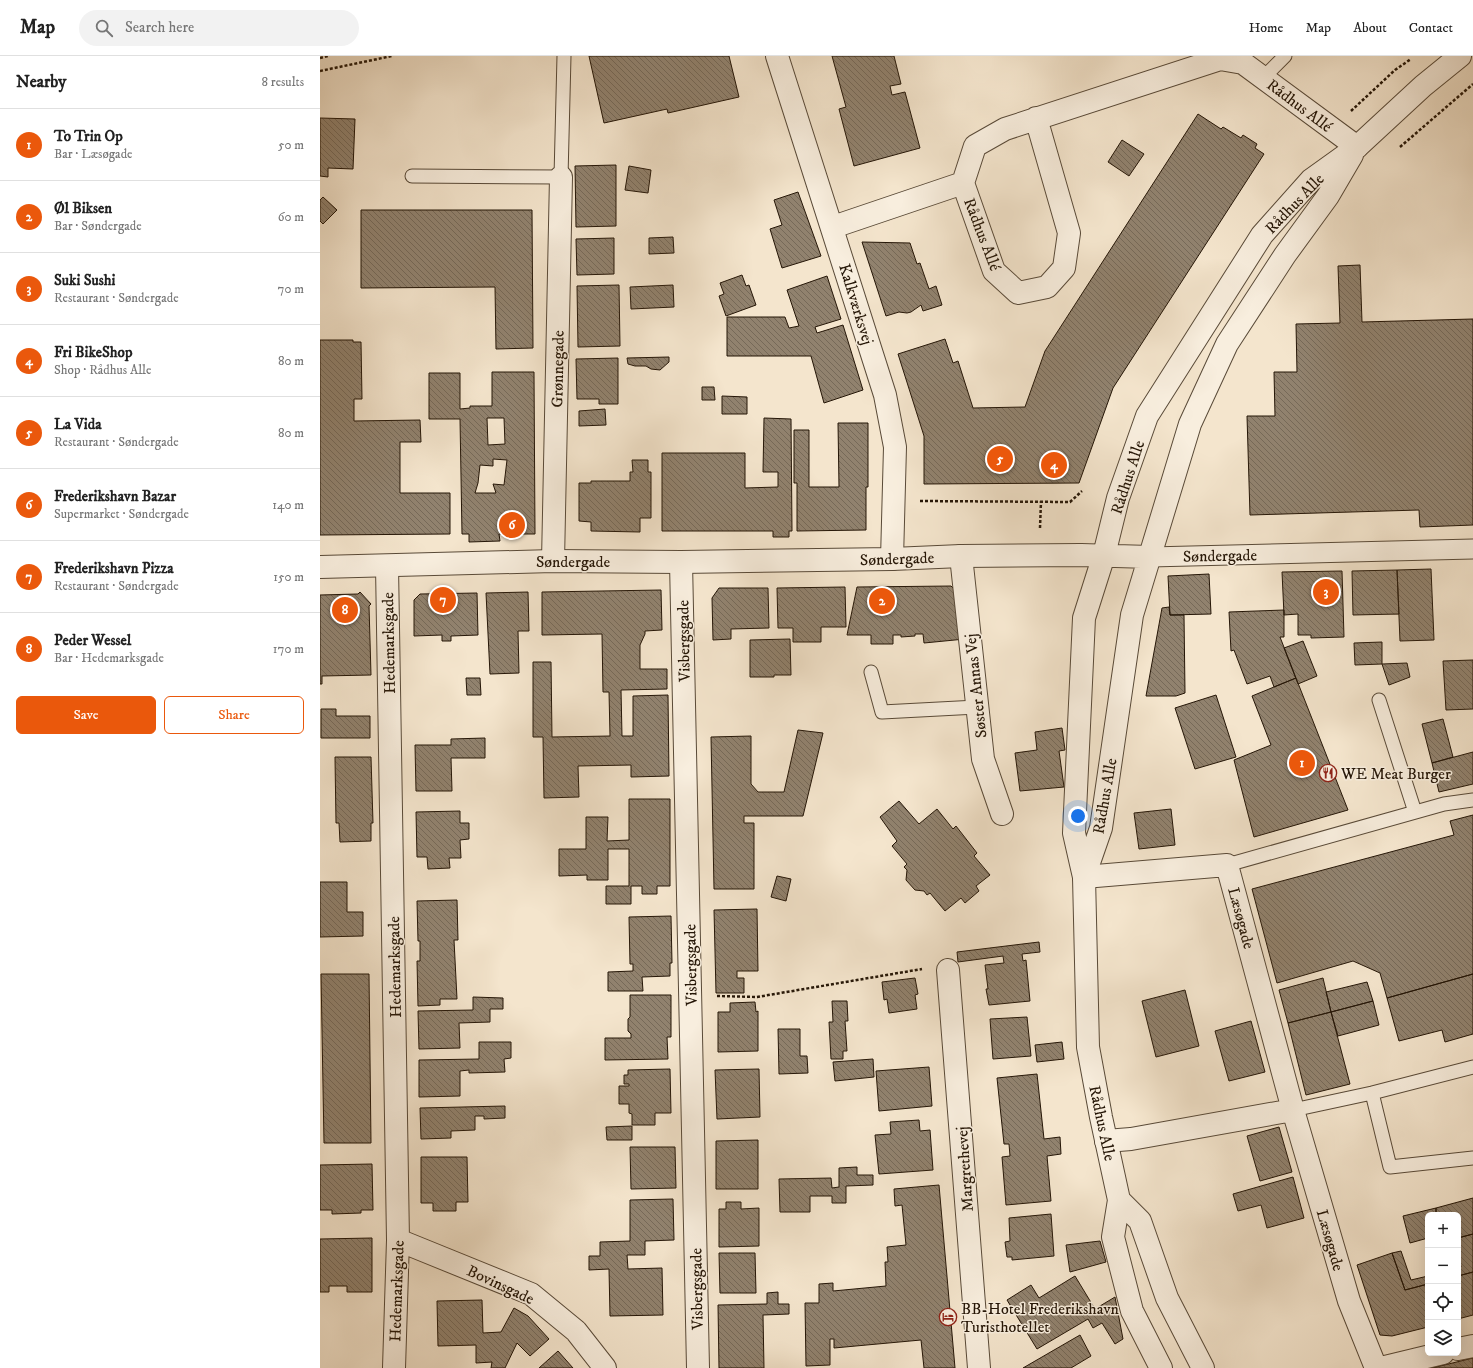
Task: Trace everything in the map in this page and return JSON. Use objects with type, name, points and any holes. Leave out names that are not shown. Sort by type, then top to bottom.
[{"type":"street","name":"Kalkværksvej","points":[[777,56],[833,227],[885,395],[895,447],[892,559]]},
{"type":"street","name":"Rådhus Alle","points":[[1161,1368],[1132,1311],[1113,1237],[1119,1200],[1088,1048],[1084,877],[1074,833],[1084,618],[1104,555],[1118,498],[1147,416],[1262,236],[1311,180],[1357,147],[1423,86],[1460,56]]},
{"type":"street","name":"Rådhus Allé","points":[[1036,118],[1069,233],[1064,268],[1047,287],[1018,293],[994,271],[963,183],[976,146],[1005,129],[1036,118],[1220,59],[1243,63],[1357,147]]},
{"type":"street","name":"Rådhus Alle","points":[[1084,877],[1101,828],[1132,615],[1190,424],[1227,344],[1285,255],[1328,196],[1357,147]]},
{"type":"street","name":"Grønnegade","points":[[553,561],[561,177]]},
{"type":"street","points":[[833,227],[963,183]]},
{"type":"street","name":"Søndergade","points":[[320,567],[553,561],[682,562],[892,559],[961,556],[1104,555],[1150,557],[1473,549]]},
{"type":"street","name":"Søster Annas Vej","points":[[961,556],[982,759],[1002,814]]},
{"type":"street","name":"Visbergsgade","points":[[682,562],[698,1368]]},
{"type":"street","name":"Hedemarksgade","points":[[387,566],[398,1240],[394,1368]]},
{"type":"street","name":"Læsøgade","points":[[1084,877],[1227,865],[1293,1110],[1348,1301],[1376,1368]]},
{"type":"street","name":"Margrethevej","points":[[948,970],[979,1368]]},
{"type":"street","points":[[1106,1141],[1130,1139],[1293,1110]]},
{"type":"street","points":[[1119,1200],[1140,1221],[1167,1298],[1203,1368]]},
{"type":"street","name":"Bovinsgade","points":[[398,1240],[531,1294],[576,1331],[605,1368]]},
{"type":"street","points":[[1461,1348],[1473,1346]]},
{"type":"street","points":[[1381,1368],[1431,1356]]},
{"type":"lane","points":[[412,176],[561,177],[564,56]]},
{"type":"lane","points":[[1263,78],[1285,56]]},
{"type":"lane","points":[[871,672],[882,712],[977,707]]},
{"type":"lane","points":[[1379,700],[1415,812]]},
{"type":"lane","points":[[1227,865],[1444,804],[1473,800]]},
{"type":"lane","points":[[1293,1110],[1372,1094],[1473,1067]]},
{"type":"lane","points":[[1372,1094],[1390,1167],[1473,1158]]},
{"type":"path","points":[[320,58],[328,56]]},
{"type":"path","points":[[320,71],[392,56]]},
{"type":"path","points":[[1395,152],[1473,84]]},
{"type":"path","points":[[894,501],[1070,502],[1082,491]]},
{"type":"path","points":[[690,996],[756,997],[918,969],[948,970]]},
{"type":"building","points":[[589,56],[729,56],[739,97],[668,113],[667,109],[604,123]]},
{"type":"building","points":[[832,56],[894,56],[901,84],[890,86],[892,95],[905,92],[920,148],[854,166],[839,109],[846,107]]},
{"type":"building","points":[[1198,114],[1221,129],[1223,127],[1241,138],[1243,135],[1257,144],[1255,148],[1264,154],[1113,388],[1079,483],[924,484],[924,436],[898,354],[945,339],[953,363],[958,361],[973,408],[1025,407],[1045,351]]},
{"type":"building","points":[[320,118],[355,119],[353,169],[328,168],[328,177],[320,176]]},
{"type":"building","points":[[1122,140],[1144,154],[1129,176],[1108,162]]},
{"type":"building","points":[[616,165],[616,226],[576,227],[575,166]]},
{"type":"building","points":[[629,166],[651,170],[648,193],[625,190]]},
{"type":"building","points":[[798,192],[821,256],[782,268],[770,229],[782,225],[774,200]]},
{"type":"building","points":[[323,197],[337,210],[323,224],[320,221],[320,200]]},
{"type":"building","points":[[361,210],[532,210],[533,348],[496,349],[495,287],[361,288]]},
{"type":"building","points":[[673,237],[674,253],[649,254],[649,238]]},
{"type":"building","points":[[614,238],[614,274],[577,275],[576,239]]},
{"type":"building","points":[[862,242],[910,243],[917,264],[920,263],[929,289],[936,286],[942,305],[923,311],[921,305],[911,312],[899,312],[886,316]]},
{"type":"building","points":[[1360,265],[1362,322],[1473,319],[1473,525],[1420,527],[1419,510],[1250,515],[1247,416],[1275,416],[1274,372],[1297,372],[1296,324],[1340,323],[1338,266]]},
{"type":"building","points":[[742,275],[746,286],[749,285],[756,305],[726,316],[719,296],[724,294],[720,283]]},
{"type":"building","points":[[827,276],[841,319],[815,327],[817,333],[843,325],[863,390],[824,403],[811,356],[727,356],[727,317],[785,317],[789,328],[799,326],[787,290]]},
{"type":"building","points":[[619,285],[620,346],[578,347],[577,286]]},
{"type":"building","points":[[673,285],[674,307],[631,309],[630,287]]},
{"type":"building","points":[[320,340],[353,340],[353,342],[361,342],[362,399],[354,399],[354,421],[420,420],[421,442],[400,442],[400,493],[450,493],[450,534],[320,535]]},
{"type":"building","points":[[669,357],[669,362],[660,370],[651,369],[646,366],[635,366],[628,364],[627,358]]},
{"type":"building","points":[[618,358],[618,404],[599,404],[599,399],[577,399],[576,359]]},
{"type":"building","points":[[492,372],[534,372],[535,534],[499,534],[500,541],[469,542],[469,534],[462,534],[460,419],[429,419],[429,373],[460,373],[460,409],[470,408],[470,406],[492,406]],"holes":[[[487,418],[504,418],[505,444],[488,445]],[[493,459],[507,460],[504,485],[493,484],[496,493],[475,493],[480,465],[493,466]]]},
{"type":"building","points":[[702,387],[714,387],[715,400],[702,400]]},
{"type":"building","points":[[722,396],[747,397],[747,414],[722,414]]},
{"type":"building","points":[[605,409],[606,425],[579,426],[579,411]]},
{"type":"building","points":[[764,418],[791,419],[792,531],[789,531],[789,537],[773,537],[773,531],[662,531],[662,453],[745,453],[745,488],[778,487],[778,472],[763,472]]},
{"type":"building","points":[[838,423],[868,423],[866,530],[797,531],[797,483],[794,483],[794,430],[809,430],[809,487],[839,487]]},
{"type":"building","points":[[632,460],[648,460],[648,472],[651,472],[651,518],[640,518],[640,532],[591,531],[591,522],[579,521],[579,483],[591,483],[591,481],[630,481],[630,472],[633,472]]},
{"type":"building","points":[[1431,569],[1434,640],[1400,641],[1397,570]]},
{"type":"building","points":[[1397,570],[1399,614],[1353,615],[1352,571]]},
{"type":"building","points":[[1342,571],[1344,637],[1311,638],[1311,635],[1298,635],[1298,614],[1284,615],[1282,572]]},
{"type":"building","points":[[1209,574],[1211,614],[1170,615],[1168,576]]},
{"type":"building","points":[[951,586],[960,595],[965,639],[924,643],[923,634],[901,637],[901,635],[893,635],[893,644],[871,644],[871,635],[847,635],[857,587]]},
{"type":"building","points":[[845,587],[846,627],[821,627],[821,642],[793,642],[793,628],[778,628],[777,588]]},
{"type":"building","points":[[719,588],[768,588],[769,628],[731,629],[731,639],[713,640],[712,598]]},
{"type":"building","points":[[661,590],[662,630],[645,631],[640,645],[640,669],[667,669],[667,689],[621,690],[622,736],[633,736],[633,696],[668,695],[669,776],[631,777],[631,765],[578,766],[579,797],[544,798],[543,737],[533,737],[533,662],[551,662],[552,737],[610,736],[609,692],[603,692],[602,634],[542,635],[542,592]]},
{"type":"building","points":[[360,592],[371,604],[369,606],[371,675],[322,676],[322,684],[320,684],[320,595],[358,594]]},
{"type":"building","points":[[528,592],[529,631],[518,631],[519,673],[490,674],[486,593]]},
{"type":"building","points":[[477,593],[478,635],[451,636],[451,641],[442,641],[442,635],[414,636],[414,600],[420,594]]},
{"type":"building","points":[[1169,607],[1170,615],[1184,615],[1185,693],[1176,696],[1146,696],[1162,608]]},
{"type":"building","points":[[1284,610],[1284,637],[1280,637],[1296,678],[1274,687],[1270,676],[1247,684],[1234,650],[1231,651],[1229,612]]},
{"type":"building","points":[[790,639],[791,675],[750,677],[750,640]]},
{"type":"building","points":[[1303,641],[1317,676],[1298,684],[1284,648]]},
{"type":"building","points":[[1382,642],[1382,664],[1355,665],[1354,643]]},
{"type":"building","points":[[1473,660],[1473,709],[1446,710],[1443,661]]},
{"type":"building","points":[[1407,663],[1410,677],[1389,685],[1382,664]]},
{"type":"building","points":[[466,678],[480,678],[481,695],[467,695]]},
{"type":"building","points":[[1296,678],[1348,810],[1254,837],[1234,760],[1271,745],[1252,696]]},
{"type":"building","points":[[1216,695],[1236,757],[1195,769],[1175,708]]},
{"type":"building","points":[[321,709],[336,709],[336,716],[370,716],[370,738],[321,738]]},
{"type":"building","points":[[1443,719],[1453,757],[1432,763],[1422,724]]},
{"type":"building","points":[[1062,728],[1065,750],[1059,751],[1064,787],[1020,791],[1015,753],[1037,750],[1035,732]]},
{"type":"building","points":[[798,730],[823,733],[803,816],[744,816],[744,823],[754,823],[754,889],[714,889],[711,737],[751,736],[751,784],[758,792],[784,792]]},
{"type":"building","points":[[485,738],[485,758],[451,758],[452,791],[416,791],[415,745],[451,745],[451,739]]},
{"type":"building","points":[[1473,752],[1473,784],[1439,792],[1432,763]]},
{"type":"building","points":[[335,757],[371,757],[373,823],[371,823],[371,841],[340,842],[339,823],[336,823]]},
{"type":"building","points":[[629,799],[670,799],[670,886],[657,886],[657,894],[642,894],[642,886],[631,886],[631,904],[606,904],[606,886],[629,886],[629,849],[608,849],[608,880],[587,880],[587,875],[559,876],[559,849],[586,849],[586,817],[608,817],[607,841],[629,840]]},
{"type":"building","points":[[899,801],[919,824],[937,809],[953,829],[956,826],[977,853],[974,856],[990,875],[976,886],[979,891],[965,903],[961,898],[945,911],[930,893],[927,895],[924,891],[915,890],[906,880],[907,870],[904,867],[907,864],[892,846],[897,841],[880,817]]},
{"type":"building","points":[[1171,809],[1175,845],[1139,849],[1134,813]]},
{"type":"building","points":[[460,811],[460,823],[469,823],[469,839],[460,840],[461,858],[449,858],[450,868],[428,869],[427,857],[417,857],[416,812]]},
{"type":"building","points":[[1473,815],[1473,974],[1387,998],[1380,973],[1353,961],[1277,983],[1252,889],[1454,835],[1450,821]]},
{"type":"building","points":[[777,876],[791,879],[786,901],[771,897]]},
{"type":"building","points":[[320,882],[347,882],[347,912],[363,912],[363,936],[320,937]]},
{"type":"building","points":[[457,900],[458,940],[454,940],[457,999],[440,999],[440,1005],[418,1006],[417,961],[420,961],[420,941],[418,941],[417,901]]},
{"type":"building","points":[[757,909],[758,971],[737,971],[737,978],[744,978],[744,993],[716,993],[714,910]]},
{"type":"building","points":[[671,916],[672,963],[670,963],[670,976],[642,977],[643,991],[608,991],[608,972],[633,971],[633,964],[630,964],[629,917]]},
{"type":"building","points":[[1039,942],[1040,952],[1022,954],[1023,961],[1026,960],[1030,1001],[989,1005],[986,989],[988,989],[985,965],[1004,963],[1003,956],[958,962],[957,952]]},
{"type":"building","points":[[321,974],[369,974],[371,1143],[324,1143]]},
{"type":"building","points":[[1473,974],[1473,1034],[1445,1042],[1442,1030],[1399,1041],[1387,998]]},
{"type":"building","points":[[915,978],[918,994],[915,995],[917,1009],[889,1013],[887,999],[884,1000],[882,982]]},
{"type":"building","points":[[1323,978],[1331,1012],[1288,1023],[1279,990]]},
{"type":"building","points":[[1367,982],[1373,1001],[1331,1012],[1326,992]]},
{"type":"building","points":[[1185,990],[1199,1046],[1156,1057],[1142,1001]]},
{"type":"building","points":[[630,995],[671,995],[671,1037],[667,1037],[668,1059],[605,1060],[605,1038],[631,1038],[631,1034],[628,1031],[628,1019],[630,1017]]},
{"type":"building","points":[[473,997],[503,998],[503,1009],[490,1009],[490,1022],[459,1023],[460,1048],[419,1049],[418,1011],[473,1010]]},
{"type":"building","points":[[832,1001],[847,1001],[848,1021],[845,1021],[847,1051],[843,1051],[843,1059],[831,1059],[829,1022],[833,1022]]},
{"type":"building","points":[[1373,1001],[1379,1025],[1338,1036],[1331,1012]]},
{"type":"building","points":[[755,1002],[756,1012],[758,1011],[758,1051],[718,1052],[718,1012],[730,1012],[730,1003]]},
{"type":"building","points":[[1331,1012],[1350,1084],[1306,1095],[1288,1023]]},
{"type":"building","points":[[1027,1017],[1031,1056],[993,1059],[990,1019]]},
{"type":"building","points":[[1251,1021],[1265,1072],[1229,1081],[1215,1031]]},
{"type":"building","points":[[778,1029],[800,1029],[800,1056],[807,1056],[808,1073],[779,1074]]},
{"type":"building","points":[[479,1042],[511,1042],[511,1058],[504,1059],[505,1072],[469,1073],[469,1070],[460,1071],[460,1096],[419,1097],[419,1060],[479,1059]]},
{"type":"building","points":[[1062,1042],[1064,1059],[1037,1062],[1035,1045]]},
{"type":"building","points":[[873,1059],[874,1077],[835,1081],[833,1062]]},
{"type":"building","points":[[929,1067],[932,1106],[879,1111],[876,1071]]},
{"type":"building","points":[[670,1069],[671,1113],[655,1113],[655,1125],[632,1125],[632,1114],[629,1113],[629,1104],[619,1104],[619,1086],[629,1086],[629,1084],[624,1084],[624,1075],[628,1075],[628,1070]]},
{"type":"building","points":[[759,1069],[760,1117],[717,1119],[715,1070]]},
{"type":"building","points":[[1037,1074],[1044,1139],[1060,1137],[1061,1154],[1047,1156],[1051,1201],[1006,1205],[1002,1157],[1010,1156],[1009,1144],[1004,1144],[997,1078]]},
{"type":"building","points":[[505,1106],[505,1118],[484,1119],[484,1116],[475,1116],[475,1130],[451,1131],[451,1138],[421,1139],[420,1108]]},
{"type":"building","points":[[919,1120],[920,1131],[930,1130],[933,1170],[879,1174],[875,1135],[891,1134],[890,1122]]},
{"type":"building","points":[[632,1126],[632,1140],[607,1140],[606,1127]]},
{"type":"building","points":[[1279,1127],[1292,1172],[1260,1181],[1247,1136]]},
{"type":"building","points":[[758,1140],[758,1189],[716,1189],[716,1141]]},
{"type":"building","points":[[630,1147],[675,1147],[676,1188],[631,1189]]},
{"type":"building","points":[[421,1157],[467,1157],[468,1202],[456,1202],[456,1211],[433,1211],[433,1203],[421,1203]]},
{"type":"building","points":[[372,1164],[373,1210],[361,1210],[361,1213],[332,1214],[332,1210],[320,1210],[320,1165]]},
{"type":"building","points":[[857,1167],[857,1175],[873,1175],[873,1185],[846,1186],[846,1203],[832,1203],[832,1196],[810,1196],[810,1212],[780,1212],[779,1179],[831,1178],[832,1188],[839,1187],[839,1168]]},
{"type":"building","points":[[1293,1177],[1304,1218],[1267,1228],[1261,1205],[1238,1211],[1233,1194]]},
{"type":"building","points":[[939,1185],[955,1368],[924,1368],[921,1340],[834,1348],[834,1339],[830,1339],[830,1365],[806,1366],[805,1303],[819,1303],[819,1284],[833,1283],[833,1291],[886,1286],[885,1262],[888,1262],[887,1247],[906,1245],[902,1205],[895,1206],[894,1189]]},
{"type":"building","points":[[1473,1198],[1473,1234],[1461,1237],[1461,1212],[1436,1212],[1436,1208]]},
{"type":"building","points":[[673,1199],[674,1240],[645,1241],[645,1255],[627,1255],[628,1269],[662,1268],[663,1315],[610,1316],[609,1269],[589,1270],[589,1256],[600,1256],[600,1242],[630,1241],[630,1200]]},
{"type":"building","points":[[726,1202],[741,1202],[741,1209],[759,1208],[759,1246],[719,1247],[719,1209],[726,1209]]},
{"type":"building","points":[[1436,1208],[1436,1212],[1425,1212],[1425,1239],[1410,1243],[1403,1216]]},
{"type":"building","points":[[1051,1214],[1054,1256],[1012,1260],[1012,1257],[1007,1257],[1005,1242],[1010,1241],[1009,1218]]},
{"type":"building","points":[[1473,1234],[1473,1272],[1461,1275],[1461,1248],[1461,1237]]},
{"type":"building","points":[[372,1238],[372,1292],[347,1292],[347,1286],[329,1286],[329,1292],[320,1292],[320,1239]]},
{"type":"building","points":[[1100,1241],[1106,1262],[1070,1272],[1066,1245]]},
{"type":"building","points":[[1401,1251],[1411,1280],[1425,1277],[1425,1285],[1405,1290],[1392,1253]]},
{"type":"building","points":[[719,1253],[755,1253],[756,1293],[720,1293]]},
{"type":"building","points":[[1392,1253],[1405,1290],[1425,1285],[1425,1328],[1392,1336],[1380,1335],[1357,1265]]},
{"type":"building","points":[[1473,1272],[1473,1315],[1461,1318],[1461,1284],[1461,1275]]},
{"type":"building","points":[[1075,1276],[1095,1309],[1115,1297],[1123,1339],[1115,1344],[1102,1323],[1093,1328],[1088,1319],[1037,1349],[1007,1300],[1031,1285],[1039,1298]]},
{"type":"building","points":[[778,1292],[778,1304],[789,1304],[789,1314],[763,1315],[764,1368],[719,1368],[718,1305],[767,1304],[767,1293]]},
{"type":"building","points":[[482,1300],[483,1333],[501,1332],[514,1308],[528,1316],[549,1339],[530,1356],[517,1343],[505,1368],[491,1368],[492,1362],[476,1363],[476,1345],[438,1346],[437,1301]]},
{"type":"building","points":[[1080,1335],[1091,1356],[1071,1368],[1023,1368]]},
{"type":"building","points":[[558,1351],[573,1368],[539,1368]]},
{"type":"building","points":[[1473,1358],[1473,1368],[1432,1368]]},
{"type":"place","name":"La Vida","points":[[1000,459]]},
{"type":"place","name":"Fri BikeShop","points":[[1054,465]]},
{"type":"place","name":"Frederikshavn Bazar","points":[[512,525]]},
{"type":"place","name":"Suki Sushi","points":[[1326,592]]},
{"type":"place","name":"Frederikshavn Pizza","points":[[443,600]]},
{"type":"place","name":"Øl Biksen","points":[[882,601]]},
{"type":"place","name":"Peder Wessel","points":[[345,610]]},
{"type":"place","name":"To Trin Op","points":[[1302,763]]},
{"type":"place","name":"WE Meat Burger","points":[[1328,773]]},
{"type":"place","name":"BB-Hotel Frederikshavn Turisthotellet","points":[[948,1317]]}]
